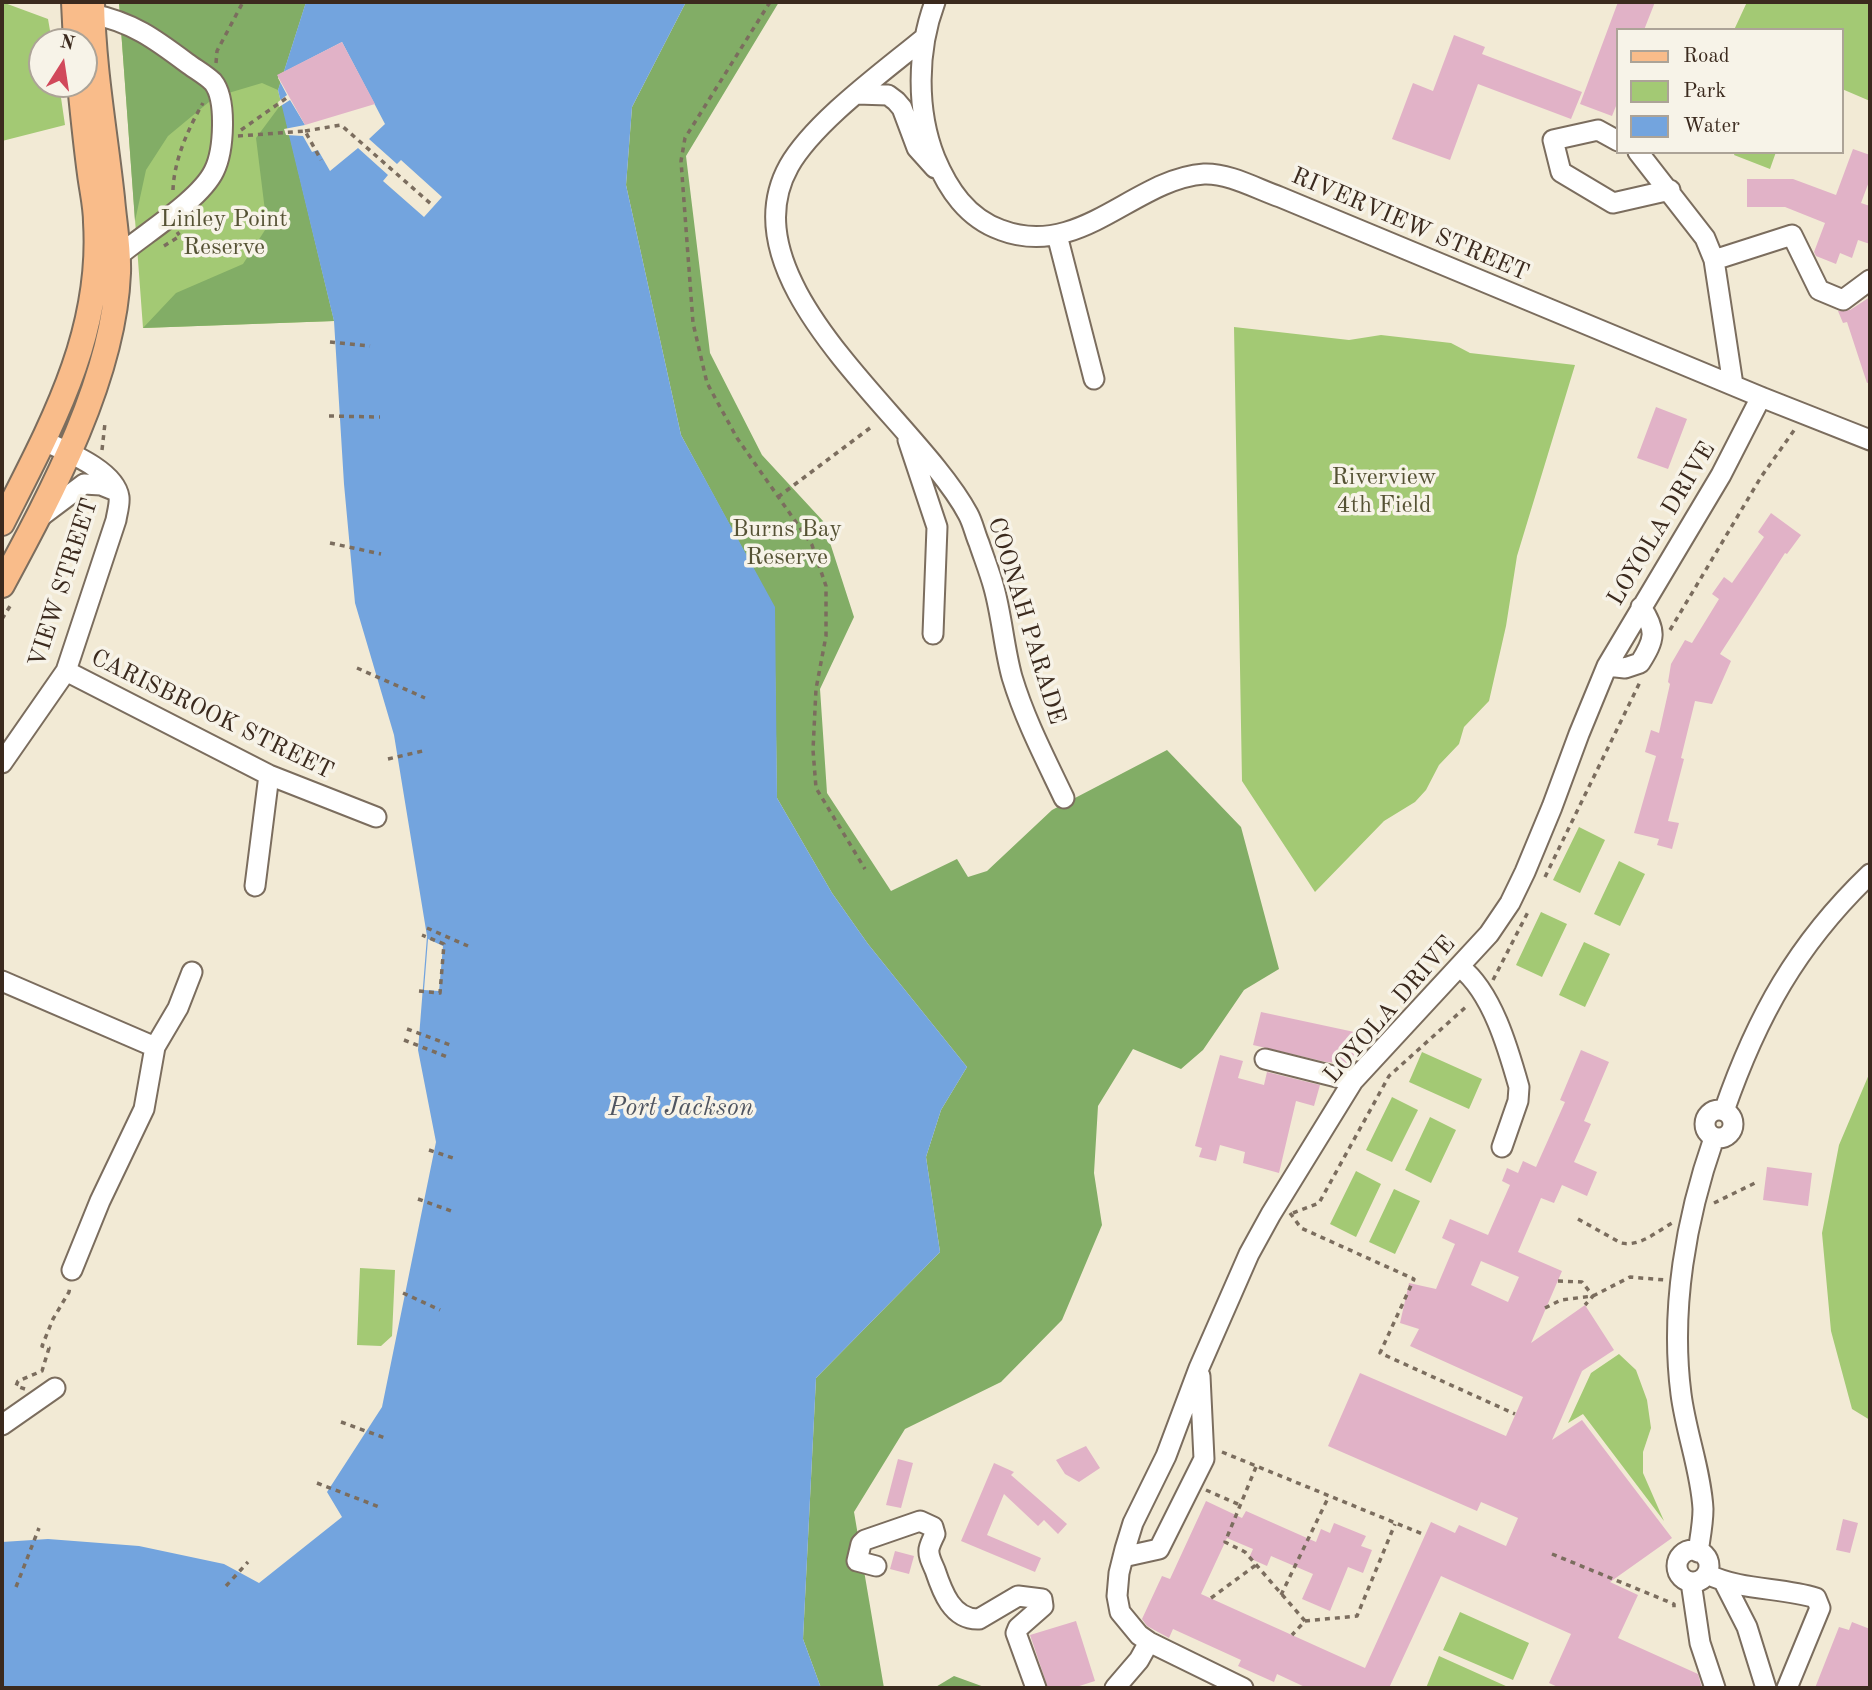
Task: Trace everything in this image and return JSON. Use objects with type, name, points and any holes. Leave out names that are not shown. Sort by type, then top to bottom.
[{"type":"main road","points":[[80,28],[86,6]]},
{"type":"main road","points":[[2,585],[69,452],[106,346],[116,296],[118,256],[86,6]]},
{"type":"main road","points":[[2,523],[44,441],[69,382],[85,335],[96,277],[96,220],[82,98]]},
{"type":"street","name":"RIVERVIEW STREET","points":[[935,2],[923,39],[921,89],[932,148],[943,177]]},
{"type":"street","points":[[86,6],[147,33],[214,83],[223,111],[223,138],[214,171],[192,198],[118,256]]},
{"type":"street","name":"COONAH PARADE","points":[[923,39],[810,137],[789,166],[778,193],[778,247],[784,267],[819,330],[934,464],[969,514],[995,589],[1011,674],[1028,726],[1064,798]]},
{"type":"street","name":"RIVERVIEW STREET","points":[[857,94],[888,95],[896,101],[902,108],[917,148],[967,209],[994,228],[1023,237],[1057,235],[1093,222],[1167,185],[1203,174],[1219,175],[1280,197],[1870,440]]},
{"type":"street","points":[[1616,140],[1598,130],[1553,140],[1561,172],[1613,203],[1670,190]]},
{"type":"street","points":[[1640,154],[1705,238],[1714,260],[1733,385]]},
{"type":"street","points":[[1057,235],[1094,379]]},
{"type":"street","points":[[1714,260],[1792,235],[1819,290],[1843,300],[1870,280]]},
{"type":"street","name":"LOYOLA DRIVE","points":[[1243,1688],[1219,1683],[1149,1642],[1139,1635],[1120,1612],[1117,1596],[1119,1573],[1133,1523],[1166,1456],[1199,1368],[1249,1254],[1353,1081],[1460,967],[1489,934],[1510,903],[1525,872],[1607,666],[1721,475],[1761,397]]},
{"type":"street","name":"COONAH PARADE","points":[[906,432],[937,527],[933,634]]},
{"type":"street","name":"VIEW STREET","points":[[2,763],[66,671],[116,520],[119,497],[96,469],[69,452],[44,441]]},
{"type":"street","points":[[34,522],[84,484],[101,485],[117,492]]},
{"type":"street","points":[[1607,666],[1625,668],[1640,663],[1652,644],[1652,624],[1641,607]]},
{"type":"street","name":"CARISBROOK STREET","points":[[66,671],[269,775],[376,817]]},
{"type":"street","points":[[255,886],[269,775]]},
{"type":"street","points":[[1698,1552],[1702,1522],[1701,1490],[1681,1393],[1678,1345],[1682,1281],[1693,1213],[1714,1138],[1706,1131],[1705,1122],[1710,1114],[1724,1111],[1750,1042],[1768,1004],[1828,917],[1870,874]]},
{"type":"street","points":[[1460,967],[1472,976],[1488,1003],[1519,1087],[1518,1101],[1502,1147]]},
{"type":"street","points":[[72,1270],[100,1201],[144,1109],[155,1047],[178,1008],[192,972]]},
{"type":"street","points":[[2,981],[155,1047]]},
{"type":"street","points":[[1265,1059],[1353,1081]]},
{"type":"street","points":[[1123,1557],[1159,1549],[1204,1459],[1199,1368]]},
{"type":"street","points":[[2,1425],[55,1388]]},
{"type":"street","points":[[876,1566],[857,1561],[864,1540],[920,1521],[933,1527],[935,1534],[929,1546],[929,1555],[945,1598],[961,1614],[979,1619],[1010,1599],[1024,1596],[1042,1599],[1043,1606],[1018,1628],[1016,1633],[1036,1688]]},
{"type":"street","points":[[1715,1688],[1700,1643],[1707,1579],[1708,1562],[1698,1552],[1689,1551],[1684,1553],[1677,1564],[1680,1576],[1707,1579],[1816,1598],[1820,1608],[1787,1688]]},
{"type":"street","points":[[1707,1579],[1747,1627],[1766,1688]]},
{"type":"street","points":[[1115,1688],[1139,1660],[1149,1642]]},
{"type":"path","points":[[771,2],[685,138],[681,161],[693,323],[707,383],[737,438],[812,545],[826,586],[826,636],[816,688],[813,750],[816,788],[865,869]]},
{"type":"path","points":[[288,97],[233,135],[306,131],[341,125],[431,204]]},
{"type":"path","points":[[306,131],[321,160]]},
{"type":"path","points":[[330,342],[370,346]]},
{"type":"path","points":[[329,416],[380,417]]},
{"type":"path","points":[[778,497],[879,421]]},
{"type":"path","points":[[330,543],[381,554]]},
{"type":"path","points":[[357,668],[425,698]]},
{"type":"path","points":[[388,759],[427,750]]},
{"type":"path","points":[[427,928],[468,946]]},
{"type":"path","points":[[419,991],[440,993],[444,944],[422,935]]},
{"type":"path","points":[[407,1029],[453,1046]]},
{"type":"path","points":[[404,1040],[450,1058]]},
{"type":"path","points":[[429,1150],[456,1158]]},
{"type":"path","points":[[1578,1219],[1622,1243],[1639,1243],[1755,1183]]},
{"type":"path","points":[[418,1199],[454,1212]]},
{"type":"path","points":[[1278,1203],[1291,1214],[1301,1228],[1414,1279],[1380,1353],[1515,1415]]},
{"type":"path","points":[[36,1401],[24,1388],[16,1386],[18,1381],[42,1371],[49,1348],[42,1346],[53,1319],[69,1292],[72,1270]]},
{"type":"path","points":[[1585,1305],[1594,1296],[1630,1277],[1682,1281]]},
{"type":"path","points":[[1558,1281],[1582,1282],[1594,1296]]},
{"type":"path","points":[[403,1293],[440,1310]]},
{"type":"path","points":[[1545,1308],[1561,1300],[1594,1296]]},
{"type":"path","points":[[341,1422],[384,1438]]},
{"type":"path","points":[[1203,1445],[1425,1535]]},
{"type":"path","points":[[1256,1466],[1225,1542],[1245,1552],[1305,1621]]},
{"type":"path","points":[[317,1483],[382,1508]]},
{"type":"path","points":[[1198,1487],[1240,1505]]},
{"type":"path","points":[[1281,1595],[1329,1496]]},
{"type":"path","points":[[1292,1635],[1305,1621],[1357,1616],[1395,1523]]},
{"type":"path","points":[[16,1587],[38,1528]]},
{"type":"path","points":[[1552,1554],[1674,1604],[1674,1608]]},
{"type":"path","points":[[226,1586],[248,1562]]},
{"type":"path","points":[[1211,1598],[1256,1565]]},
{"type":"green space","points":[[2,2],[48,19],[50,28],[28,28],[28,98],[61,98],[65,125],[2,141]]},
{"type":"green space","name":"Linley Point Reserve","points":[[119,2],[306,2],[278,90],[334,321],[143,328]]},
{"type":"green space","points":[[119,2],[306,2],[278,90],[262,83],[215,97],[168,136],[146,170],[135,221]]},
{"type":"green space","name":"Burns Bay Reserve","points":[[686,2],[779,2],[686,156],[710,353],[762,455],[823,521],[854,617],[820,689],[827,793],[891,891],[957,859],[968,877],[987,871],[1052,810],[1167,750],[1241,827],[1279,969],[1244,990],[1203,1050],[1181,1069],[1133,1049],[1098,1106],[1094,1173],[1102,1225],[1062,1320],[1001,1382],[905,1429],[854,1512],[884,1688],[821,1688],[803,1639],[816,1378],[940,1252],[926,1157],[941,1110],[967,1067],[868,944],[832,893],[777,798],[774,607],[681,435],[626,185],[632,107]]},
{"type":"green space","points":[[1747,2],[1870,2],[1870,101],[1844,90],[1844,28],[1735,28]]},
{"type":"green space","points":[[282,103],[334,321],[143,328],[176,293],[243,264],[267,227],[256,138]]},
{"type":"green space","points":[[1734,154],[1775,154],[1770,169]]},
{"type":"green space","name":"Riverview 4th Field","points":[[1234,327],[1349,340],[1381,335],[1451,343],[1470,353],[1575,365],[1517,556],[1506,626],[1489,701],[1464,727],[1459,744],[1439,765],[1426,790],[1415,802],[1384,821],[1315,892],[1242,781]]},
{"type":"green space","points":[[1579,827],[1605,840],[1580,893],[1553,880]]},
{"type":"green space","points":[[1619,861],[1645,874],[1620,926],[1594,914]]},
{"type":"green space","points":[[1541,912],[1567,924],[1542,977],[1516,965]]},
{"type":"green space","points":[[1584,942],[1610,954],[1585,1007],[1559,995]]},
{"type":"green space","points":[[1422,1052],[1482,1079],[1469,1109],[1409,1082]]},
{"type":"green space","points":[[1870,1072],[1870,1420],[1852,1409],[1831,1331],[1822,1233],[1839,1145]]},
{"type":"green space","points":[[1392,1097],[1418,1110],[1392,1162],[1366,1150]]},
{"type":"green space","points":[[1430,1117],[1456,1130],[1431,1183],[1405,1170]]},
{"type":"green space","points":[[1356,1171],[1381,1184],[1356,1237],[1330,1224]]},
{"type":"green space","points":[[1394,1189],[1420,1201],[1395,1254],[1369,1242]]},
{"type":"green space","points":[[360,1268],[395,1270],[392,1336],[381,1346],[357,1345]]},
{"type":"green space","points":[[1619,1354],[1636,1370],[1647,1400],[1651,1428],[1643,1452],[1643,1473],[1664,1521],[1583,1414],[1568,1423],[1591,1373]]},
{"type":"green space","points":[[1460,1612],[1529,1643],[1513,1680],[1443,1650]]},
{"type":"green space","points":[[1439,1656],[1508,1687],[1508,1688],[1426,1688]]},
{"type":"green space","points":[[954,1676],[987,1688],[934,1688]]},
{"type":"water","name":"Port Jackson","points":[[306,2],[686,2],[632,107],[626,185],[681,435],[775,607],[777,798],[832,893],[868,944],[967,1067],[941,1110],[926,1157],[940,1252],[816,1378],[803,1639],[821,1688],[2,1688],[2,1542],[48,1539],[139,1546],[224,1564],[259,1583],[342,1517],[327,1492],[382,1407],[436,1142],[418,1050],[427,936],[394,735],[355,603],[344,484],[334,321],[278,90]]},
{"type":"pier","points":[[342,42],[385,124],[369,139],[397,164],[401,160],[442,197],[424,217],[383,181],[388,175],[358,148],[330,171],[318,150],[312,152],[303,136],[286,135],[284,129],[305,125],[290,100],[279,107],[278,102],[287,95],[278,78],[280,74]]},
{"type":"pier","points":[[428,939],[443,946],[439,991],[424,990]]},
{"type":"building","points":[[1618,2],[1655,2],[1645,28],[1616,28],[1616,106],[1612,116],[1580,104]]},
{"type":"building","points":[[1454,35],[1485,47],[1482,54],[1582,92],[1571,119],[1478,84],[1450,160],[1392,139],[1413,83],[1433,91]]},
{"type":"building","points":[[342,42],[375,104],[305,125],[277,75]]},
{"type":"building","points":[[1853,149],[1870,155],[1870,179],[1861,203],[1870,206],[1870,244],[1858,240],[1852,258],[1840,253],[1836,264],[1816,256],[1814,252],[1825,223],[1785,207],[1747,207],[1747,179],[1793,179],[1836,195]]},
{"type":"building","points":[[1870,297],[1870,382],[1867,383],[1847,322],[1843,323],[1838,311],[1850,310]]},
{"type":"building","points":[[1656,407],[1687,419],[1668,469],[1637,458]]},
{"type":"building","points":[[1771,513],[1801,535],[1787,554],[1785,553],[1720,654],[1731,661],[1712,704],[1695,701],[1668,821],[1679,823],[1672,849],[1657,845],[1659,839],[1634,833],[1656,756],[1645,752],[1651,730],[1659,733],[1670,684],[1671,664],[1685,640],[1692,643],[1719,599],[1712,594],[1724,577],[1732,583],[1764,537],[1758,532]]},
{"type":"building","points":[[1261,1012],[1359,1033],[1352,1064],[1326,1062],[1253,1045]]},
{"type":"building","points":[[1581,1050],[1609,1062],[1584,1121],[1591,1124],[1574,1162],[1597,1172],[1587,1196],[1562,1185],[1554,1203],[1541,1198],[1518,1252],[1562,1271],[1531,1343],[1585,1305],[1614,1350],[1582,1371],[1552,1440],[1582,1420],[1672,1538],[1610,1582],[1638,1595],[1618,1638],[1698,1674],[1702,1688],[1560,1688],[1549,1683],[1571,1634],[1441,1576],[1389,1688],[1307,1688],[1277,1674],[1274,1682],[1238,1666],[1241,1660],[1173,1629],[1169,1638],[1147,1626],[1142,1619],[1162,1576],[1170,1579],[1206,1501],[1242,1518],[1246,1511],[1316,1542],[1321,1529],[1330,1533],[1334,1523],[1366,1536],[1361,1546],[1372,1550],[1363,1573],[1348,1567],[1330,1611],[1302,1599],[1313,1574],[1271,1556],[1267,1566],[1249,1558],[1253,1549],[1227,1538],[1201,1594],[1365,1668],[1431,1522],[1455,1533],[1459,1525],[1506,1546],[1518,1518],[1481,1502],[1477,1511],[1328,1446],[1360,1373],[1506,1436],[1523,1397],[1410,1346],[1419,1329],[1400,1323],[1409,1283],[1436,1289],[1455,1244],[1442,1238],[1450,1219],[1488,1235],[1510,1185],[1502,1181],[1507,1168],[1518,1173],[1523,1161],[1536,1167],[1565,1102],[1560,1100]],"holes":[[[1481,1261],[1519,1277],[1508,1302],[1471,1285]]]},
{"type":"building","points":[[1220,1055],[1243,1061],[1238,1078],[1264,1085],[1267,1072],[1320,1085],[1314,1106],[1296,1101],[1279,1173],[1243,1163],[1245,1152],[1220,1145],[1216,1161],[1199,1157],[1202,1148],[1195,1146]]},
{"type":"building","points":[[1767,1167],[1812,1173],[1808,1206],[1763,1200]]},
{"type":"building","points":[[1086,1446],[1100,1468],[1079,1482],[1065,1474],[1056,1460]]},
{"type":"building","points":[[898,1459],[913,1463],[901,1508],[886,1505]]},
{"type":"building","points":[[994,1463],[1014,1472],[1011,1475],[1067,1524],[1058,1534],[1044,1520],[1038,1526],[1004,1494],[987,1535],[1041,1558],[1035,1572],[961,1541]]},
{"type":"building","points":[[1843,1519],[1858,1523],[1850,1553],[1836,1550]]},
{"type":"building","points":[[895,1551],[914,1556],[909,1574],[890,1569]]},
{"type":"building","points":[[1076,1621],[1095,1681],[1073,1688],[1048,1688],[1030,1635]]},
{"type":"building","points":[[1852,1622],[1870,1629],[1870,1688],[1815,1688],[1839,1627],[1849,1630]]}]
